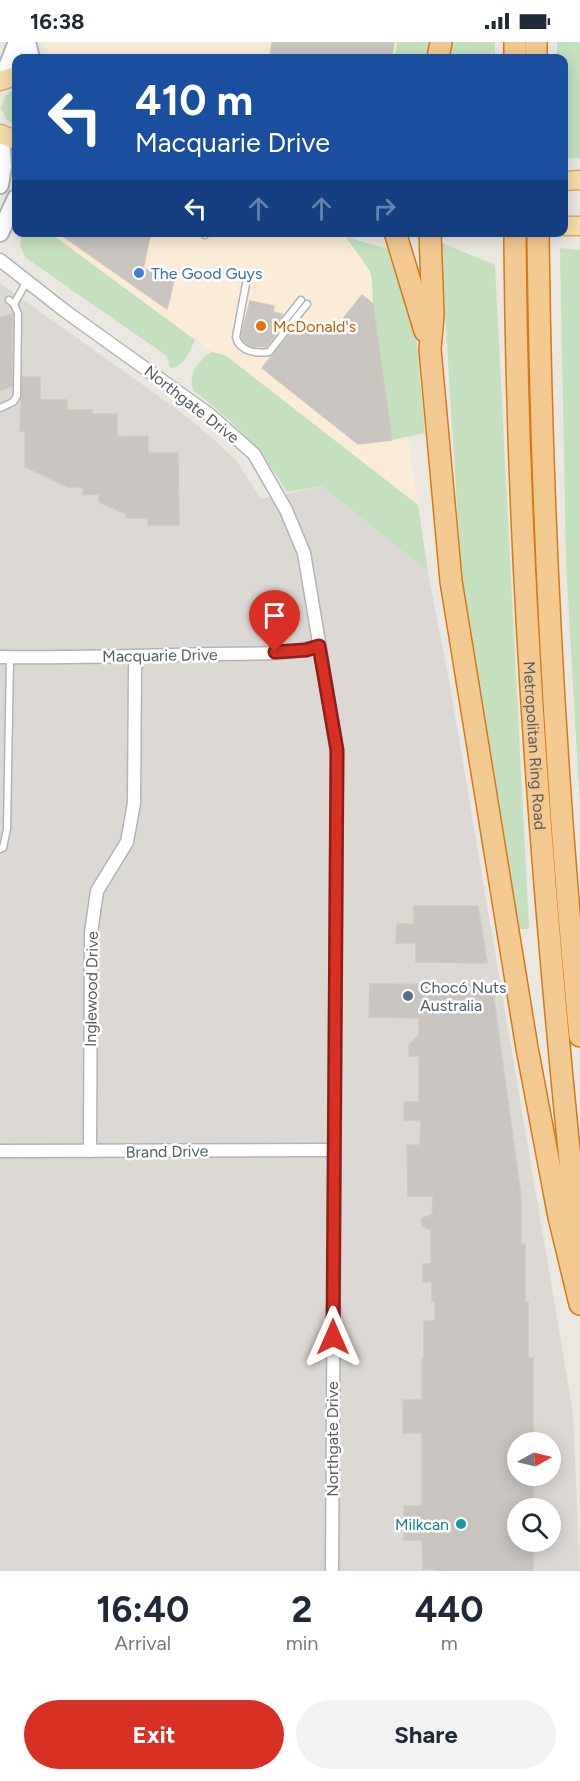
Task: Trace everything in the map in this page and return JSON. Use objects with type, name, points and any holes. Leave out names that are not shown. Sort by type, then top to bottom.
[{"type":"highway","points":[[396,237],[430,349]]},
{"type":"highway","points":[[430,237],[433,315],[430,349],[451,581],[527,1048],[559,1217],[580,1304]]},
{"type":"highway","name":"Metropolitan Ring Road","points":[[515,241],[524,536],[541,833],[564,1108],[580,1257]]},
{"type":"highway","name":"Metropolitan Ring Road","points":[[538,241],[549,599],[562,816],[580,1036]]},
{"type":"main road","points":[[6,79],[12,59]]},
{"type":"main road","points":[[0,134],[3,167],[0,185]]},
{"type":"main road","points":[[0,233],[12,208]]},
{"type":"street","name":"Northgate Drive","points":[[0,260],[65,311],[210,415],[254,454],[286,510],[304,553],[337,750],[332,1571]]},
{"type":"street","name":"Macquarie Drive","points":[[5,657],[275,652],[306,650],[319,646]]},
{"type":"street","name":"Inglewood Drive","points":[[90,1151],[90,933],[97,891],[127,842],[134,803],[136,656]]},
{"type":"street","name":"Brand Drive","points":[[0,1151],[333,1150]]},
{"type":"lane","points":[[0,408],[13,402],[17,396],[18,318],[12,302],[27,281]]},
{"type":"lane","points":[[246,284],[237,330],[238,345],[242,349],[266,353],[273,349],[304,302]]},
{"type":"lane","points":[[0,849],[3,848],[7,829],[5,657]]},
{"type":"shaded area","points":[[44,42],[397,42],[396,54],[45,53]]},
{"type":"shaded area","points":[[55,237],[346,237],[370,271],[392,440],[408,437],[418,505],[225,356],[212,352]]},
{"type":"shaded area","points":[[0,283],[178,410],[209,435],[236,460],[261,499],[322,486],[428,572],[450,686],[573,1413],[580,1571],[0,1571]]},
{"type":"green space","points":[[397,42],[430,42],[428,54],[396,54]]},
{"type":"green space","points":[[450,42],[495,42],[495,54],[448,54]]},
{"type":"green space","points":[[557,42],[580,42],[580,158],[568,158],[568,54],[557,54]]},
{"type":"green space","points":[[12,92],[12,123],[7,120],[1,108],[5,96]]},
{"type":"green space","points":[[21,237],[55,237],[195,340],[186,358],[179,365],[170,368],[167,356],[26,258],[20,246]]},
{"type":"green space","points":[[346,237],[392,250],[416,334],[425,433],[392,440],[370,271]]},
{"type":"green space","points":[[442,243],[495,265],[529,929],[511,929],[462,587]]},
{"type":"green space","points":[[560,248],[580,250],[580,808],[566,561]]},
{"type":"green space","points":[[212,352],[225,355],[418,505],[428,572],[322,486],[287,492],[268,463],[246,437],[194,391],[192,380],[195,369]]},
{"type":"building","points":[[272,42],[394,42],[392,54],[270,54]]},
{"type":"building","name":"The Good Guys","points":[[64,237],[150,237],[143,269],[175,276],[167,309]]},
{"type":"building","points":[[362,295],[373,304],[392,440],[358,444],[262,368],[300,322],[309,329],[315,322],[331,334]]},
{"type":"building","name":"McDonald's","points":[[250,301],[274,306],[273,312],[282,314],[277,333],[266,347],[251,346],[241,337]]},
{"type":"building","points":[[12,314],[12,386],[0,391],[0,318]]},
{"type":"building","points":[[22,377],[40,377],[40,400],[67,400],[67,410],[92,410],[92,414],[117,414],[117,437],[148,436],[148,453],[178,453],[179,525],[148,525],[148,518],[126,518],[126,514],[99,502],[99,494],[83,495],[83,487],[68,487],[25,467],[25,431],[20,431]]},
{"type":"building","points":[[414,906],[478,906],[487,963],[416,962],[416,943],[396,943],[397,924],[414,924]]},
{"type":"building","points":[[370,984],[492,985],[521,1197],[521,1244],[525,1244],[525,1302],[528,1302],[528,1358],[533,1358],[533,1432],[507,1432],[507,1486],[533,1486],[533,1498],[507,1498],[507,1552],[533,1552],[533,1571],[423,1569],[422,1540],[404,1540],[404,1506],[422,1506],[422,1433],[403,1433],[403,1400],[422,1400],[424,1321],[435,1321],[432,1282],[423,1282],[423,1264],[431,1264],[431,1230],[422,1226],[422,1218],[432,1215],[433,1196],[408,1196],[407,1145],[420,1145],[421,1120],[404,1120],[404,1102],[419,1102],[419,1056],[409,1056],[409,1045],[419,1035],[419,1018],[369,1017]]},
{"type":"place","name":"The Good Guys","points":[[139,273]]},
{"type":"place","name":"McDonald's","points":[[261,326]]},
{"type":"place","name":"Chocó Nuts Australia","points":[[408,996]]},
{"type":"place","name":"Milkcan","points":[[461,1524]]},
{"type":"route","points":[[275,652],[306,650],[319,646],[337,750],[333,1337]]}]
